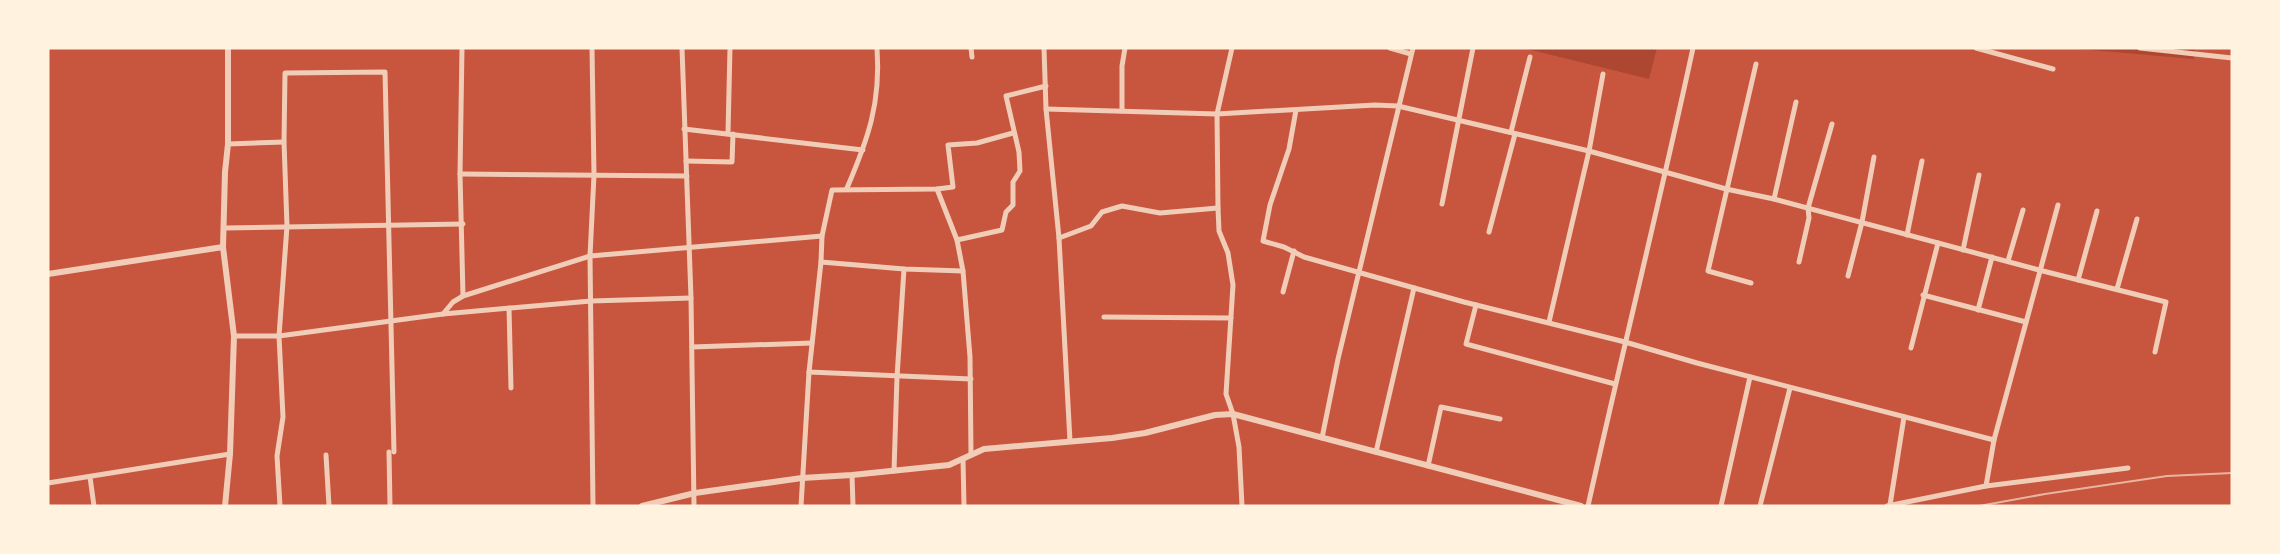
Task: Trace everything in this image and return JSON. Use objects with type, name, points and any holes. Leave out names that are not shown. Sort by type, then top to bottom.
[{"type":"street","points":[[225,506],[230,454],[234,336],[223,248],[228,144],[228,48]]},
{"type":"street","points":[[462,48],[460,174],[463,296]]},
{"type":"street","points":[[592,48],[594,175],[590,256],[593,506]]},
{"type":"street","points":[[682,48],[692,298],[694,506]]},
{"type":"street","points":[[686,161],[732,162],[730,48]]},
{"type":"street","points":[[847,188],[863,150],[877,97],[877,48]]},
{"type":"street","points":[[971,48],[972,57]]},
{"type":"street","points":[[1044,48],[1046,109],[1059,238],[1070,441]]},
{"type":"street","points":[[1122,111],[1122,66],[1125,48]]},
{"type":"street","points":[[1232,48],[1217,114],[1218,208],[1219,231],[1231,265],[1233,285],[1226,394],[1233,414],[1239,447],[1242,506]]},
{"type":"street","points":[[1322,438],[1358,272],[1412,51],[1390,48]]},
{"type":"street","points":[[1442,204],[1473,48]]},
{"type":"street","points":[[1588,506],[1693,48]]},
{"type":"street","points":[[1976,48],[2053,69]]},
{"type":"street","points":[[2140,48],[2232,58]]},
{"type":"street","points":[[1489,232],[1530,57]]},
{"type":"street","points":[[1751,283],[1707,271],[1756,64]]},
{"type":"street","points":[[280,506],[277,456],[283,417],[279,336],[287,226],[284,142],[285,72],[385,72],[391,321],[390,506]]},
{"type":"street","points":[[1549,322],[1589,151],[1604,74]]},
{"type":"street","points":[[957,240],[1002,230],[1006,212],[1013,205],[1013,182],[1020,171],[1018,145],[1013,133],[1006,96],[1046,86]]},
{"type":"street","points":[[1774,199],[1796,102]]},
{"type":"street","points":[[1046,109],[1217,114],[1375,105],[1398,106],[1589,151],[1726,189],[1774,199],[2166,302],[2155,352]]},
{"type":"street","points":[[1296,111],[1289,149],[1270,205],[1263,241],[1294,251],[1304,257],[1476,305],[1549,322],[1790,388],[1995,440]]},
{"type":"street","points":[[1799,262],[1809,218],[1808,208],[1832,124]]},
{"type":"street","points":[[684,129],[863,150]]},
{"type":"street","points":[[801,506],[808,372],[822,236],[832,189],[953,187],[948,146],[977,143],[1013,133]]},
{"type":"street","points":[[228,144],[284,142]]},
{"type":"street","points":[[1848,276],[1862,222],[1874,157]]},
{"type":"street","points":[[1907,235],[1922,161]]},
{"type":"street","points":[[460,174],[687,176]]},
{"type":"street","points":[[1963,250],[1979,174]]},
{"type":"street","points":[[937,189],[957,240],[963,271],[971,379],[971,454]]},
{"type":"street","points":[[1986,486],[1995,440],[2058,205]]},
{"type":"street","points":[[1059,238],[1092,226],[1102,212],[1122,206],[1160,213],[1218,208]]},
{"type":"street","points":[[2008,261],[2023,210]]},
{"type":"street","points":[[2078,280],[2097,211]]},
{"type":"street","points":[[2117,289],[2137,219]]},
{"type":"street","points":[[224,228],[463,224]]},
{"type":"street","points":[[443,314],[453,302],[463,296],[590,256],[822,236]]},
{"type":"street","points":[[1911,348],[1938,243]]},
{"type":"street","points":[[48,274],[223,248]]},
{"type":"street","points":[[1283,292],[1294,251]]},
{"type":"street","points":[[1978,310],[1992,257]]},
{"type":"street","points":[[821,262],[963,271]]},
{"type":"street","points":[[894,471],[904,269]]},
{"type":"street","points":[[1376,452],[1414,288]]},
{"type":"street","points":[[1923,295],[2026,322]]},
{"type":"street","points":[[234,336],[279,336],[443,314],[591,301],[692,298]]},
{"type":"street","points":[[1476,305],[1466,345],[1615,384]]},
{"type":"street","points":[[508,308],[511,388]]},
{"type":"street","points":[[1104,317],[1231,318]]},
{"type":"street","points":[[692,347],[812,344]]},
{"type":"street","points":[[808,372],[971,379]]},
{"type":"street","points":[[1721,506],[1750,377]]},
{"type":"street","points":[[1760,506],[1790,388]]},
{"type":"street","points":[[1428,466],[1441,407],[1500,419]]},
{"type":"street","points":[[642,506],[695,493],[802,478],[949,465],[984,449],[1112,438],[1145,433],[1215,415],[1233,414],[1581,506]]},
{"type":"street","points":[[1904,417],[1888,506],[1986,486],[2128,468]]},
{"type":"street","points":[[48,483],[230,454]]},
{"type":"street","points":[[326,455],[329,506]]},
{"type":"street","points":[[963,459],[964,506]]},
{"type":"street","points":[[852,475],[853,506]]},
{"type":"street","points":[[90,477],[94,506]]},
{"type":"shaded area","points":[[1523,48],[1657,48],[1649,79]]},
{"type":"shaded area","points":[[2068,48],[2195,48],[2194,59]]},
{"type":"railway","points":[[1979,506],[2167,476],[2232,473]]}]
